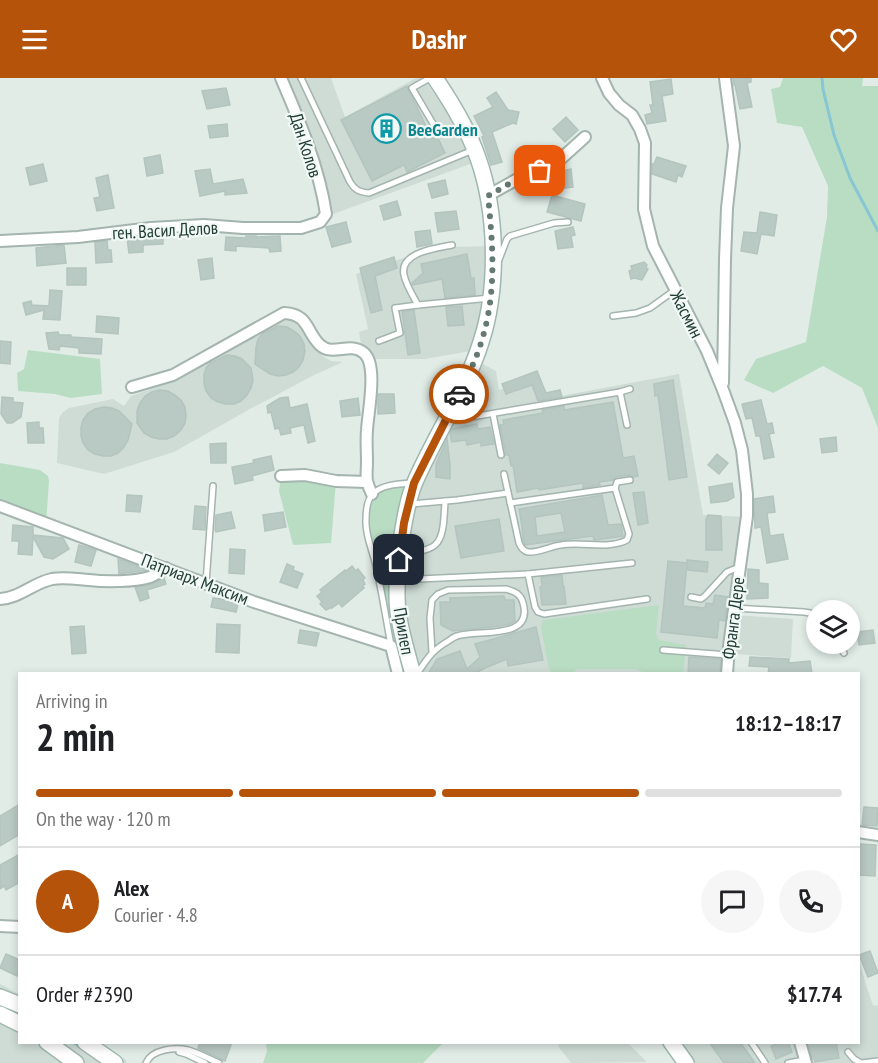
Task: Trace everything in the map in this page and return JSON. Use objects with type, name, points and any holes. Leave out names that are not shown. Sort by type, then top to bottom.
[{"type":"street","name":"Дан Колов","points":[[281,78],[311,153],[326,214]]},
{"type":"street","name":"Прилеп","points":[[412,672],[398,610],[400,551],[408,504],[414,483],[480,347],[491,298],[493,274],[488,196],[478,160],[456,110],[435,78]]},
{"type":"street","name":"Жасмин","points":[[602,78],[609,93],[632,115],[640,129],[645,143],[644,209],[653,246],[706,351],[735,423],[745,470],[747,516],[739,565]]},
{"type":"street","points":[[723,390],[727,218],[734,146],[725,78]]},
{"type":"street","points":[[488,196],[521,177],[554,165],[585,137]]},
{"type":"street","name":"ген. Васил Делов","points":[[0,241],[78,237],[151,228],[204,225],[301,228],[320,222],[326,214]]},
{"type":"street","points":[[132,387],[173,375],[284,313],[300,317],[320,345],[328,350],[350,347],[367,355],[371,395],[367,429],[367,482],[372,494]]},
{"type":"street","points":[[281,476],[305,475],[336,481],[367,482]]},
{"type":"street","name":"Патриарх Максим","points":[[0,507],[292,615],[391,646]]},
{"type":"street","name":"Франга Дере","points":[[727,672],[739,565]]},
{"type":"street","points":[[0,599],[21,594],[40,582],[54,579],[92,581],[136,579],[150,577],[166,568]]},
{"type":"street","points":[[391,646],[398,672]]},
{"type":"street","points":[[860,832],[878,835]]},
{"type":"street","points":[[0,926],[18,927]]},
{"type":"street","points":[[0,997],[18,1004]]},
{"type":"street","points":[[0,1014],[18,1023]]},
{"type":"street","points":[[50,1044],[76,1063]]},
{"type":"street","points":[[87,1044],[115,1063]]},
{"type":"street","points":[[672,1044],[686,1063]]},
{"type":"street","points":[[801,1044],[805,1061]]},
{"type":"lane","points":[[301,78],[350,182],[360,192],[369,193],[474,149]]},
{"type":"lane","points":[[430,78],[412,88],[435,126]]},
{"type":"lane","points":[[493,274],[510,236],[554,223],[568,222]]},
{"type":"lane","points":[[418,305],[405,278],[404,266],[418,253],[452,245]]},
{"type":"lane","points":[[613,316],[636,313],[650,308],[675,290]]},
{"type":"lane","points":[[380,341],[400,333],[395,308],[491,298]]},
{"type":"lane","points":[[445,422],[630,389]]},
{"type":"lane","points":[[620,392],[627,425]]},
{"type":"lane","points":[[493,414],[501,455]]},
{"type":"lane","points":[[504,474],[519,543],[526,552],[562,544],[615,545],[627,540],[629,534],[615,488],[617,482],[630,480]]},
{"type":"lane","points":[[391,646],[376,564],[367,533],[368,501],[372,494],[381,489],[392,485],[414,483]]},
{"type":"lane","points":[[206,584],[213,486]]},
{"type":"lane","points":[[510,503],[615,488]]},
{"type":"lane","points":[[408,504],[508,493]]},
{"type":"lane","points":[[400,551],[426,550],[436,546],[441,538],[444,525],[445,501]]},
{"type":"lane","points":[[398,580],[528,574],[632,563]]},
{"type":"lane","points":[[691,597],[701,599],[727,572],[739,565]]},
{"type":"lane","points":[[528,574],[535,608],[544,614],[647,599]]},
{"type":"lane","points":[[418,672],[432,652],[456,636],[518,627],[525,613],[522,598],[515,591],[506,589],[448,590],[438,594],[432,600],[430,618],[432,652]]},
{"type":"lane","points":[[734,608],[806,612]]},
{"type":"lane","points":[[663,650],[728,655]]},
{"type":"lane","points":[[752,1044],[765,1063]]},
{"type":"lane","points":[[146,1063],[153,1055],[165,1050],[187,1050],[219,1063]]},
{"type":"lane","points":[[171,1050],[204,1063]]},
{"type":"lane","points":[[849,1052],[854,1059],[862,1063],[878,1061]]},
{"type":"lane","points":[[788,1063],[805,1061]]},
{"type":"shaded area","points":[[285,78],[331,78],[345,117],[416,78],[423,78],[448,112],[465,142],[473,163],[325,217]]},
{"type":"shaded area","points":[[488,246],[483,314],[471,351],[425,359],[370,359],[362,350],[359,332],[368,329],[356,274],[400,259],[454,247]]},
{"type":"shaded area","points":[[284,319],[292,320],[306,332],[321,355],[331,361],[343,362],[250,409],[174,452],[104,474],[57,463],[59,418],[69,408],[113,399],[124,406],[131,396],[180,379],[214,354]]},
{"type":"shaded area","points":[[483,364],[496,371],[499,390],[533,380],[544,399],[679,374],[703,515],[751,517],[750,539],[736,615],[793,619],[791,658],[734,654],[732,672],[417,672],[404,607],[404,570],[409,531],[419,494],[443,441],[466,403]]},
{"type":"shaded area","points":[[860,962],[873,1005],[878,1006],[878,1063],[694,1063],[679,1044],[860,1044]]},
{"type":"shaded area","points":[[0,984],[18,993],[18,1044],[99,1044],[126,1060],[127,1063],[0,1063]]},
{"type":"shaded area","points":[[559,1044],[629,1044],[647,1062],[571,1063],[558,1046]]},
{"type":"green space","points":[[783,78],[863,78],[862,86],[878,86],[878,428],[862,388],[823,366],[773,393],[744,380],[756,359],[806,342],[827,217],[828,186],[802,127],[777,123],[771,89],[780,87]]},
{"type":"green space","points":[[28,350],[100,359],[102,394],[71,398],[55,394],[18,391],[17,373],[24,369]]},
{"type":"green space","points":[[0,463],[40,470],[48,476],[46,524],[0,506]]},
{"type":"green space","points":[[281,476],[336,481],[331,543],[293,545],[279,491]]},
{"type":"green space","points":[[409,484],[393,564],[409,672],[398,672],[366,520],[372,494],[381,489]]},
{"type":"green space","points":[[659,605],[656,634],[659,640],[686,645],[683,672],[577,669],[574,672],[551,672],[541,627],[543,620]]},
{"type":"green space","points":[[266,1044],[442,1044],[423,1063],[263,1063],[267,1051]]},
{"type":"building","points":[[733,78],[751,78],[751,82],[747,83],[752,107],[740,109]]},
{"type":"building","points":[[671,79],[673,94],[662,96],[666,121],[647,124],[645,115],[652,113],[650,105],[653,105],[650,82]]},
{"type":"building","name":"BeeGarden","points":[[407,86],[432,139],[437,136],[445,153],[407,172],[404,165],[372,181],[341,120]]},
{"type":"building","points":[[226,88],[230,105],[207,109],[202,91]]},
{"type":"building","points":[[496,92],[508,110],[519,112],[516,124],[513,123],[492,132],[502,162],[491,165],[482,137],[484,136],[474,116],[493,107],[487,98]]},
{"type":"building","points":[[566,117],[578,130],[565,142],[553,129]]},
{"type":"building","points":[[227,124],[228,136],[210,138],[208,126]]},
{"type":"building","points":[[160,155],[163,173],[147,176],[144,158]]},
{"type":"building","points":[[657,157],[686,166],[682,177],[678,175],[676,182],[652,174],[652,164]]},
{"type":"building","points":[[43,164],[47,181],[30,185],[26,168]]},
{"type":"building","points":[[210,169],[213,184],[243,179],[247,193],[225,195],[225,191],[200,196],[195,171]]},
{"type":"building","points":[[571,169],[573,187],[557,189],[554,173]]},
{"type":"building","points":[[108,175],[114,208],[97,211],[94,198],[100,197],[96,178]]},
{"type":"building","points":[[445,180],[448,194],[432,198],[428,184]]},
{"type":"building","points":[[552,195],[585,204],[581,221],[547,212]]},
{"type":"building","points":[[397,201],[401,215],[384,220],[380,206]]},
{"type":"building","points":[[456,211],[459,229],[438,232],[435,213]]},
{"type":"building","points":[[760,212],[777,215],[774,236],[761,234],[757,254],[741,251],[744,232],[757,233]]},
{"type":"building","points":[[346,222],[351,242],[332,247],[326,227]]},
{"type":"building","points":[[573,227],[575,235],[571,236],[573,247],[558,249],[555,231]]},
{"type":"building","points":[[430,230],[432,244],[417,247],[415,232]]},
{"type":"building","points":[[163,235],[163,244],[143,245],[143,252],[129,253],[127,238]]},
{"type":"building","points":[[246,236],[280,236],[281,251],[270,252],[269,248],[236,246],[236,251],[225,250],[226,237],[246,238]]},
{"type":"building","points":[[107,241],[108,250],[111,250],[112,262],[96,263],[95,242]]},
{"type":"building","points":[[64,245],[66,263],[37,266],[36,248]]},
{"type":"building","points":[[467,254],[471,278],[474,278],[475,295],[445,298],[442,279],[413,285],[412,283],[423,273],[421,264]]},
{"type":"building","points":[[394,257],[397,268],[375,276],[382,310],[371,313],[360,268]]},
{"type":"building","points":[[212,258],[214,278],[201,280],[198,260]]},
{"type":"building","points":[[644,262],[648,269],[642,280],[631,279],[629,271],[632,270],[631,266]]},
{"type":"building","points":[[67,268],[86,268],[86,285],[67,285]]},
{"type":"building","points":[[50,290],[62,291],[60,320],[43,319],[44,310],[26,315],[23,303],[31,301],[32,305],[49,306]]},
{"type":"building","points":[[462,306],[464,325],[448,326],[446,307]]},
{"type":"building","points":[[414,310],[420,353],[408,355],[402,312]]},
{"type":"building","points":[[97,316],[119,318],[118,334],[96,332]]},
{"type":"building","points":[[278,326],[287,327],[300,336],[305,352],[299,367],[286,375],[278,376],[270,374],[255,364],[258,339],[263,333]]},
{"type":"building","points":[[58,332],[59,335],[71,335],[71,337],[102,339],[101,354],[79,353],[79,348],[60,346],[59,350],[49,349],[46,333]]},
{"type":"building","points":[[0,341],[11,342],[10,364],[0,363]]},
{"type":"building","points":[[227,355],[242,359],[251,368],[253,380],[247,395],[234,404],[218,402],[211,398],[204,383],[206,368],[210,363]]},
{"type":"building","points":[[537,371],[546,393],[560,390],[562,397],[538,401],[532,385],[506,394],[502,384]]},
{"type":"building","points":[[673,380],[687,477],[669,480],[658,395],[655,396],[654,384]]},
{"type":"building","points":[[160,390],[175,395],[185,407],[185,423],[181,430],[167,439],[151,437],[144,433],[137,423],[140,403],[145,396]]},
{"type":"building","points":[[378,394],[394,394],[395,413],[378,414]]},
{"type":"building","points":[[2,397],[13,398],[13,402],[23,403],[21,417],[12,423],[7,423],[1,414]]},
{"type":"building","points":[[288,397],[290,408],[307,404],[315,441],[308,443],[304,425],[290,428],[291,433],[281,435],[279,428],[275,429],[271,412],[268,413],[267,406],[280,398]]},
{"type":"building","points":[[358,398],[360,415],[342,417],[340,401]]},
{"type":"building","points":[[761,400],[767,424],[772,423],[774,433],[769,434],[774,457],[764,459],[760,436],[756,436],[752,418],[746,419],[742,404]]},
{"type":"building","points":[[613,402],[623,458],[634,456],[638,476],[616,477],[613,480],[599,482],[600,485],[583,488],[583,483],[517,492],[513,465],[511,466],[509,455],[506,455],[500,425],[504,424],[503,420],[543,413],[542,410],[564,406],[564,410]]},
{"type":"building","points":[[104,407],[119,411],[132,424],[124,447],[111,456],[95,454],[88,450],[81,436],[83,420],[88,413]]},
{"type":"building","points":[[39,422],[39,428],[43,428],[44,443],[28,443],[27,423]]},
{"type":"building","points":[[477,424],[478,429],[490,427],[494,444],[481,446],[481,442],[467,445],[466,440],[452,442],[450,433],[452,429]]},
{"type":"building","points":[[836,437],[837,451],[822,453],[820,439]]},
{"type":"building","points":[[447,439],[450,479],[436,477],[436,464]]},
{"type":"building","points":[[226,443],[226,463],[211,463],[210,444]]},
{"type":"building","points":[[717,454],[728,463],[719,474],[708,465]]},
{"type":"building","points":[[271,456],[274,470],[252,476],[253,480],[235,484],[232,467],[254,463],[253,460]]},
{"type":"building","points":[[732,483],[734,497],[727,501],[711,503],[709,487]]},
{"type":"building","points":[[644,492],[648,523],[638,525],[633,493]]},
{"type":"building","points":[[127,495],[142,496],[140,512],[126,511]]},
{"type":"building","points":[[602,495],[608,525],[621,524],[623,536],[594,540],[593,536],[525,545],[519,509]],"holes":[[[561,513],[565,532],[537,536],[535,517]]]},
{"type":"building","points":[[773,496],[775,512],[767,513],[770,536],[783,534],[788,559],[767,563],[761,527],[755,528],[754,499]]},
{"type":"building","points":[[195,506],[206,507],[205,530],[193,529]]},
{"type":"building","points":[[231,512],[235,528],[216,532],[216,515]]},
{"type":"building","points":[[283,512],[286,527],[265,531],[263,515]]},
{"type":"building","points":[[708,515],[721,516],[722,550],[706,550]]},
{"type":"building","points":[[499,519],[504,551],[461,558],[455,526]]},
{"type":"building","points":[[13,525],[33,527],[33,535],[63,538],[69,549],[53,559],[44,557],[33,537],[32,555],[18,554],[19,541],[12,541]]},
{"type":"building","points":[[79,545],[96,550],[91,566],[75,562]]},
{"type":"building","points":[[230,549],[245,550],[244,574],[229,573]]},
{"type":"building","points":[[118,559],[148,570],[119,574]]},
{"type":"building","points":[[687,560],[708,562],[707,572],[688,570]]},
{"type":"building","points":[[668,561],[687,563],[683,606],[705,608],[706,603],[713,604],[715,595],[728,597],[725,621],[719,620],[717,638],[661,632]]},
{"type":"building","points":[[287,564],[294,567],[293,570],[303,574],[297,588],[280,582]]},
{"type":"building","points":[[352,566],[356,571],[358,569],[365,578],[363,580],[365,584],[362,587],[364,588],[342,607],[339,603],[326,610],[320,604],[322,602],[317,596],[322,592],[320,590]]},
{"type":"building","points":[[748,569],[759,570],[759,583],[768,584],[768,598],[747,599]]},
{"type":"building","points":[[562,575],[566,604],[542,605],[541,577]]},
{"type":"building","points":[[164,578],[166,584],[147,590],[149,598],[140,601],[135,587],[152,584]]},
{"type":"building","points":[[504,596],[505,600],[514,600],[515,621],[510,624],[453,631],[441,625],[440,602],[450,602],[450,598]]},
{"type":"building","points":[[213,598],[238,604],[236,612],[211,607]]},
{"type":"building","points":[[217,624],[240,625],[239,653],[216,652]]},
{"type":"building","points":[[84,626],[86,653],[72,654],[70,627]]},
{"type":"building","points":[[536,627],[543,660],[508,666],[507,659],[478,672],[429,672],[437,659],[460,651],[467,669],[480,657],[475,644]]},
{"type":"building","points":[[300,630],[319,633],[316,646],[298,643]]},
{"type":"building","points":[[873,630],[875,643],[860,645],[860,632]]},
{"type":"building","points":[[689,657],[721,659],[720,672],[688,672]]},
{"type":"building","points":[[750,657],[789,659],[789,663],[810,661],[812,672],[768,672],[769,667],[749,666]]},
{"type":"building","points":[[18,805],[18,835],[0,846],[0,816]]},
{"type":"building","points":[[864,807],[878,808],[877,826],[862,825]]},
{"type":"building","points":[[860,844],[876,845],[875,876],[860,875]]},
{"type":"building","points":[[18,855],[18,883],[6,890],[4,886],[0,889],[0,865]]},
{"type":"building","points":[[870,951],[878,973],[868,977],[860,955]]},
{"type":"building","points":[[6,954],[18,959],[17,976],[0,968]]},
{"type":"building","points":[[199,1044],[231,1044],[225,1061],[198,1048]]},
{"type":"building","points":[[710,1044],[741,1044],[755,1063],[724,1063]]},
{"type":"building","points":[[789,1044],[792,1052],[776,1059],[771,1046]]},
{"type":"building","points":[[808,1044],[836,1044],[839,1058],[815,1062]]},
{"type":"waterway","name":"Франга Дере","points":[[822,78],[834,135],[850,178],[878,231]]},
{"type":"waterway","points":[[76,1044],[82,1048]]},
{"type":"way so far","points":[[459,394],[482,341],[491,298],[493,256],[488,196],[521,177],[540,171]]},
{"type":"place","name":"BeeGarden","points":[[387,129]]},
{"type":"route","points":[[399,560],[404,523],[414,483],[459,394]]}]
